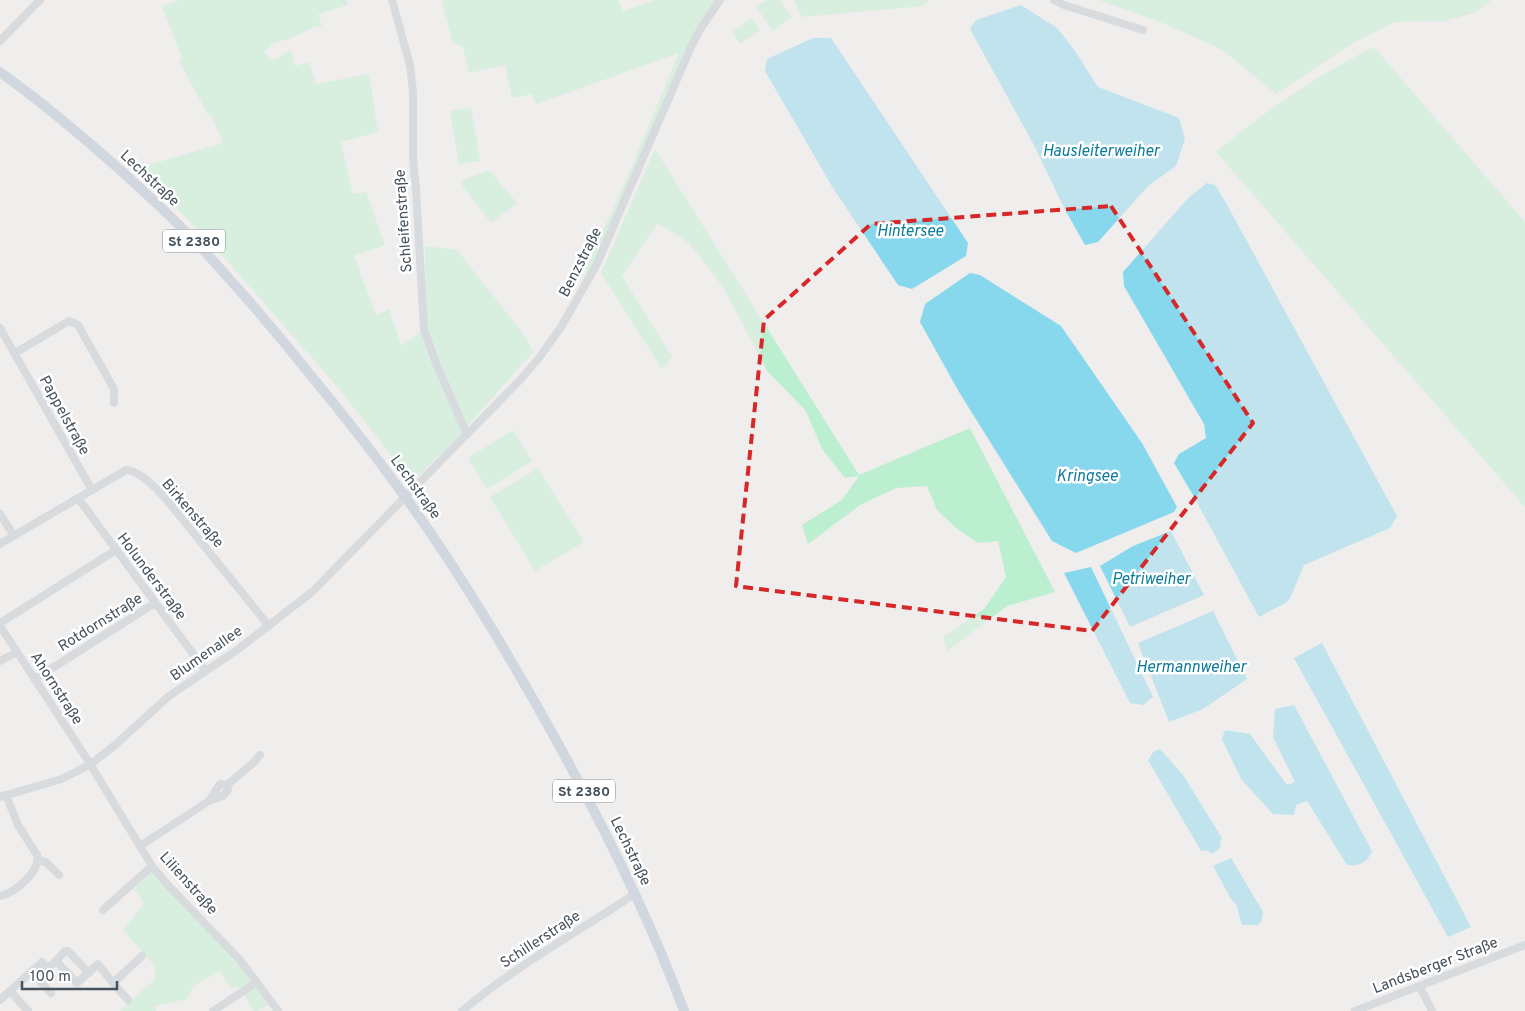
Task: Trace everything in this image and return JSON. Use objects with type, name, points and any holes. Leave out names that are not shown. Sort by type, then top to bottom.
[{"type":"main road","name":"Lechstraße","points":[[0,72],[35,97],[85,139],[152,198],[199,245],[302,365],[361,437],[405,496],[437,542],[523,681],[599,820],[656,939],[684,1011]]},
{"type":"street","points":[[0,41],[40,0]]},
{"type":"street","name":"Schleifenstraße","points":[[392,0],[410,64],[413,92],[413,159],[424,330],[467,435]]},
{"type":"street","name":"Benzstraße","points":[[405,496],[521,379],[561,327],[597,264],[691,47],[720,0]]},
{"type":"street","points":[[1054,0],[1064,5],[1143,30]]},
{"type":"street","points":[[15,353],[69,321],[78,324],[114,389],[114,403]]},
{"type":"street","name":"Pappelstraße","points":[[0,328],[92,490]]},
{"type":"street","name":"Birkenstraße","points":[[0,544],[126,470],[132,470],[166,499],[269,626]]},
{"type":"street","name":"Blumenallee","points":[[3,796],[62,779],[90,764],[114,746],[169,696],[237,650],[312,592],[405,496]]},
{"type":"street","name":"Holunderstraße","points":[[78,498],[205,670]]},
{"type":"street","points":[[0,514],[14,536]]},
{"type":"street","points":[[0,624],[116,550]]},
{"type":"street","name":"Rotdornstraße","points":[[35,679],[155,603]]},
{"type":"street","name":"Ahornstraße","points":[[0,624],[90,764]]},
{"type":"street","points":[[0,661],[17,652]]},
{"type":"street","points":[[140,846],[209,801],[226,794],[228,785],[253,764],[260,755]]},
{"type":"street","name":"Lilienstraße","points":[[90,764],[152,866],[240,960],[278,1011]]},
{"type":"street","points":[[0,896],[17,888],[27,879],[38,860],[37,855],[3,796]]},
{"type":"street","points":[[38,860],[46,862],[59,875]]},
{"type":"street","points":[[103,910],[152,866]]},
{"type":"street","name":"Schillerstraße","points":[[462,1011],[516,970],[610,911],[635,893]]},
{"type":"street","name":"Landsberger Straße","points":[[1355,1011],[1525,945]]},
{"type":"street","points":[[37,978],[65,951],[68,951],[88,972]]},
{"type":"street","points":[[113,983],[142,956]]},
{"type":"street","points":[[56,960],[80,986],[88,972],[98,964],[128,1000]]},
{"type":"street","points":[[0,1000],[42,962],[48,968]]},
{"type":"street","points":[[31,972],[51,993]]},
{"type":"street","points":[[213,1011],[235,995],[258,982]]},
{"type":"street","points":[[1420,987],[1432,1011]]},
{"type":"street","points":[[10,991],[28,1011]]},
{"type":"highlighted area","points":[[1111,206],[1253,423],[1092,631],[736,586],[764,320],[871,224]]},
{"type":"green space","points":[[181,0],[346,0],[348,5],[318,14],[322,26],[273,43],[264,52],[271,60],[280,57],[288,51],[292,52],[295,66],[309,62],[316,84],[369,74],[378,132],[341,142],[353,194],[366,192],[385,245],[354,256],[376,315],[389,309],[401,346],[426,329],[425,246],[457,250],[525,336],[533,352],[458,437],[417,477],[406,474],[340,390],[208,239],[136,169],[223,143],[212,117],[208,115],[179,61],[182,58],[162,6]]},
{"type":"green space","points":[[441,0],[618,0],[623,11],[655,0],[720,0],[701,28],[597,264],[583,281],[587,266],[623,187],[679,53],[536,104],[532,94],[512,98],[505,65],[469,73],[463,47],[453,42]]},
{"type":"green space","points":[[767,0],[780,0],[792,17],[773,31],[756,7]]},
{"type":"green space","points":[[794,0],[929,0],[923,6],[802,17]]},
{"type":"green space","points":[[1099,0],[1491,0],[1477,12],[1446,21],[1395,22],[1353,43],[1276,94],[1223,50],[1165,24]]},
{"type":"green space","points":[[752,18],[760,30],[740,44],[732,32]]},
{"type":"green space","points":[[1374,47],[1525,222],[1525,507],[1216,152],[1292,95]]},
{"type":"green space","points":[[471,108],[480,161],[459,165],[450,111]]},
{"type":"green space","points":[[655,149],[859,475],[970,428],[1055,592],[1007,606],[947,651],[943,637],[984,609],[1006,577],[998,541],[978,543],[956,528],[937,510],[927,486],[896,488],[860,505],[808,544],[802,525],[842,500],[859,476],[845,478],[822,449],[806,411],[768,372],[723,287],[689,243],[658,223],[622,276],[672,357],[662,369],[601,273]]},
{"type":"green space","points":[[487,171],[491,172],[517,203],[491,223],[463,187],[462,182],[467,178]]},
{"type":"green space","points":[[513,430],[532,461],[487,489],[468,458]]},
{"type":"green space","points":[[538,468],[584,542],[535,571],[490,497]]},
{"type":"green space","points":[[154,866],[251,978],[268,1005],[258,1011],[253,1011],[241,989],[238,986],[231,989],[220,971],[193,986],[187,999],[155,1006],[156,1011],[120,1011],[156,978],[154,965],[123,930],[144,904],[133,887]]},
{"type":"water","name":"Hausleiterweiher","points":[[1021,5],[1057,28],[1073,48],[1098,87],[1179,118],[1185,139],[1176,166],[1148,186],[1098,242],[1085,245],[1063,206],[1035,147],[970,29],[976,20]]},
{"type":"water","name":"Hintersee","points":[[813,38],[831,38],[968,243],[966,256],[912,289],[898,285],[833,188],[765,71],[767,59]]},
{"type":"water","points":[[1207,183],[1215,185],[1225,201],[1397,516],[1390,528],[1304,565],[1287,602],[1259,617],[1174,463],[1179,454],[1206,438],[1204,424],[1124,286],[1123,272],[1189,197]]},
{"type":"water","name":"Kringsee","points":[[970,273],[980,275],[1061,326],[1142,443],[1177,507],[1174,512],[1076,553],[1052,541],[959,392],[920,322],[925,304]]},
{"type":"water","name":"Petriweiher","points":[[1171,531],[1204,595],[1130,627],[1100,566],[1133,546]]},
{"type":"water","points":[[1091,567],[1153,697],[1143,705],[1130,703],[1064,573]]},
{"type":"water","name":"Hermannweiher","points":[[1213,611],[1247,679],[1203,709],[1169,722],[1138,643]]},
{"type":"water","points":[[1322,643],[1471,927],[1448,937],[1294,658]]},
{"type":"water","points":[[1294,705],[1372,851],[1365,861],[1359,864],[1347,865],[1307,801],[1296,805],[1294,815],[1273,814],[1241,779],[1222,739],[1225,730],[1250,734],[1287,785],[1295,782],[1273,737],[1275,709]]},
{"type":"water","points":[[1160,749],[1183,775],[1222,838],[1220,842],[1221,847],[1212,854],[1207,850],[1201,851],[1148,760],[1154,751]]},
{"type":"water","points":[[1231,858],[1263,912],[1262,920],[1258,925],[1242,925],[1236,904],[1231,899],[1213,866]]}]
